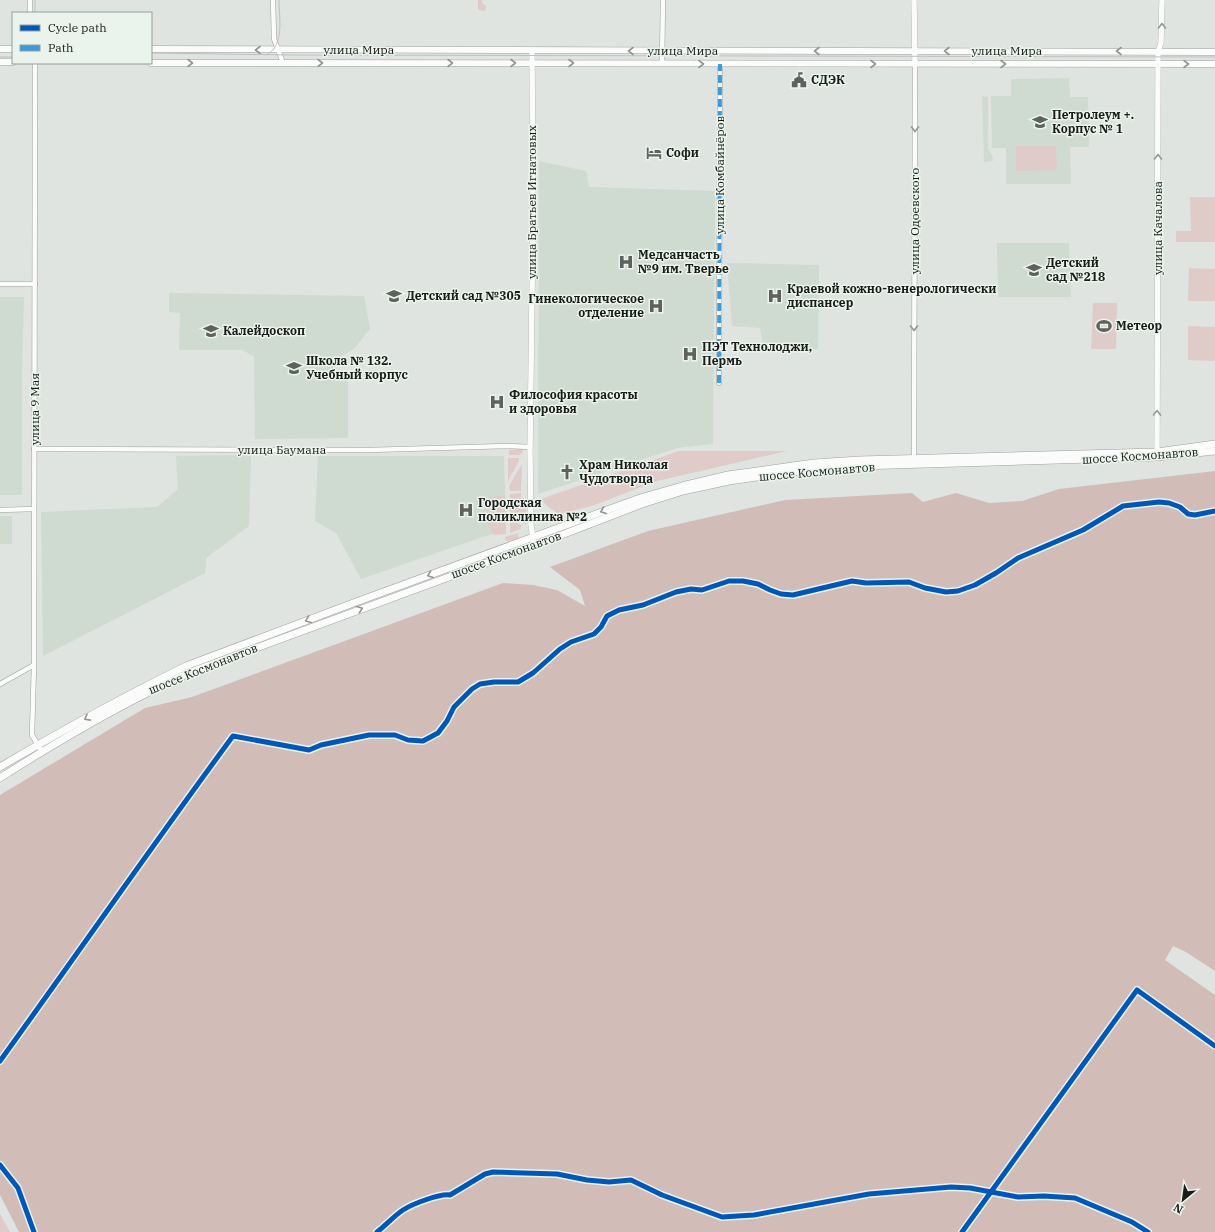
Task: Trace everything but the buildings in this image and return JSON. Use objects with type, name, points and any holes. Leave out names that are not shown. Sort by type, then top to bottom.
[{"type":"main road","points":[[0,49],[12,49]]},
{"type":"main road","name":"улица Мира","points":[[152,49],[1215,52]]},
{"type":"main road","points":[[0,62],[12,62]]},
{"type":"main road","name":"улица Мира","points":[[152,63],[1215,64]]},
{"type":"main road","name":"шоссе Космонавтов","points":[[1157,455],[1215,444]]},
{"type":"main road","name":"шоссе Космонавтов","points":[[0,778],[129,701],[191,672],[642,504],[683,491],[729,481],[814,469],[914,462],[1157,455],[1215,451]]},
{"type":"main road","name":"шоссе Космонавтов","points":[[0,767],[141,688],[186,666],[640,498],[728,475],[814,463],[860,460],[914,462]]},
{"type":"street","points":[[30,0],[30,12]]},
{"type":"street","points":[[273,0],[274,39],[283,63]]},
{"type":"street","points":[[662,64],[663,0]]},
{"type":"street","name":"улица Одоевского","points":[[914,0],[914,462]]},
{"type":"street","name":"улица Качалова","points":[[1157,455],[1158,52],[1161,43],[1162,0]]},
{"type":"street","name":"улица Братьев Игнатовых","points":[[532,50],[530,447],[532,537],[534,545]]},
{"type":"street","name":"улица 9 Мая","points":[[35,64],[34,665],[32,735],[42,752]]},
{"type":"street","name":"улица Комбайнёров","points":[[719,383],[720,64]]},
{"type":"street","points":[[0,284],[35,284]]},
{"type":"street","name":"улица Баумана","points":[[34,448],[368,450],[507,446],[530,447]]},
{"type":"street","points":[[0,510],[34,510]]},
{"type":"street","points":[[0,684],[34,665]]},
{"type":"shaded area","points":[[478,0],[482,0],[482,3],[486,6],[485,11],[478,10]]},
{"type":"shaded area","name":"Петролеум +. Корпус № 1","points":[[1069,78],[1070,97],[1088,97],[1089,147],[1070,147],[1071,184],[1006,184],[1006,148],[992,148],[991,96],[1011,96],[1011,79]]},
{"type":"shaded area","points":[[982,96],[988,97],[988,149],[992,155],[993,161],[984,162]]},
{"type":"shaded area","points":[[1016,146],[1056,146],[1057,170],[1016,171]]},
{"type":"shaded area","name":"Медсанчасть №9 им. Тверье","points":[[539,161],[586,171],[589,187],[715,191],[713,444],[677,448],[538,494]]},
{"type":"shaded area","points":[[1190,197],[1215,197],[1215,242],[1176,242],[1176,231],[1191,231]]},
{"type":"shaded area","name":"Детский сад №218","points":[[997,243],[1069,243],[1071,297],[998,297]]},
{"type":"shaded area","name":"Краевой кожно-венерологически диспансер","points":[[727,263],[819,265],[818,349],[764,349],[760,328],[732,326]]},
{"type":"shaded area","points":[[1189,268],[1215,269],[1215,301],[1188,301]]},
{"type":"shaded area","name":"Школа № 132. Учебный корпус","points":[[169,293],[364,296],[370,329],[354,349],[333,361],[333,374],[348,375],[348,438],[255,439],[254,357],[243,350],[179,350],[180,313],[169,312]]},
{"type":"shaded area","points":[[0,297],[24,297],[22,373],[22,495],[0,495]]},
{"type":"shaded area","name":"Метеор","points":[[1093,303],[1117,303],[1116,349],[1091,349]]},
{"type":"shaded area","points":[[1188,326],[1215,327],[1215,361],[1188,360]]},
{"type":"shaded area","points":[[523,449],[522,453],[519,455],[509,455],[509,450]]},
{"type":"shaded area","points":[[679,451],[787,451],[657,481],[592,506],[558,514],[541,499]]},
{"type":"shaded area","points":[[251,455],[249,526],[206,558],[205,573],[43,656],[41,512],[157,507],[178,489],[176,456]]},
{"type":"shaded area","points":[[318,456],[504,456],[506,529],[361,579],[336,533],[315,521]]},
{"type":"shaded area","points":[[508,458],[519,458],[519,461],[508,481]]},
{"type":"shaded area","points":[[522,464],[521,491],[510,491],[509,486]]},
{"type":"shaded area","points":[[1215,471],[1215,971],[1186,952],[1173,946],[1165,960],[1215,995],[1215,1232],[19,1232],[0,1195],[0,795],[145,708],[192,697],[503,583],[533,585],[557,590],[585,606],[580,590],[550,567],[648,531],[785,500],[912,493],[923,502],[956,493],[989,503],[1022,501],[1059,489]]},
{"type":"shaded area","points":[[521,493],[521,497],[526,502],[526,525],[510,513],[510,494]]},
{"type":"shaded area","points":[[505,495],[506,534],[494,535],[487,523],[486,499]]},
{"type":"shaded area","points":[[0,516],[12,516],[12,544],[0,544]]},
{"type":"shaded area","points":[[510,517],[522,526],[520,529],[510,533]]},
{"type":"shaded area","points":[[518,533],[519,539],[506,541],[505,537]]},
{"type":"shaded area","points":[[0,1214],[10,1232],[0,1232]]},
{"type":"tram line","points":[[35,0],[35,12]]},
{"type":"tram line","points":[[267,55],[273,50],[279,38],[279,0]]},
{"type":"tram line","points":[[152,53],[292,55],[1215,57]]},
{"type":"tram line","points":[[0,57],[12,57]]},
{"type":"marked path","points":[[719,383],[720,64]]},
{"type":"cycle path","points":[[0,1061],[233,736],[309,750],[321,745],[369,735],[395,735],[408,740],[423,741],[438,733],[447,721],[454,707],[472,689],[480,684],[494,682],[518,682],[533,673],[560,649],[571,642],[594,634],[601,627],[607,616],[619,610],[643,605],[676,592],[691,589],[702,590],[729,581],[743,581],[758,584],[781,594],[793,595],[852,581],[866,583],[909,582],[925,588],[946,592],[958,591],[975,585],[1018,558],[1083,530],[1123,506],[1159,502],[1169,503],[1180,507],[1188,514],[1195,515],[1215,511]]},
{"type":"cycle path","points":[[962,1232],[1137,990],[1215,1046]]},
{"type":"cycle path","points":[[0,1165],[18,1188],[34,1232]]},
{"type":"cycle path","points":[[377,1232],[403,1210],[434,1197],[450,1195],[485,1174],[493,1172],[557,1174],[587,1180],[609,1182],[631,1180],[662,1195],[722,1217],[754,1215],[869,1194],[951,1187],[970,1188],[1018,1197],[1044,1196],[1075,1198],[1132,1222],[1148,1232]]},
{"type":"place","name":"СДЭК","points":[[799,80]]},
{"type":"place","name":"Петролеум +. Корпус № 1","points":[[1040,122]]},
{"type":"place","name":"Софи","points":[[654,153]]},
{"type":"place","name":"Медсанчасть №9 им. Тверье","points":[[626,262]]},
{"type":"place","name":"Детский сад №218","points":[[1034,270]]},
{"type":"place","name":"Детский сад №305","points":[[394,296]]},
{"type":"place","name":"Краевой кожно-венерологически диспансер","points":[[775,296]]},
{"type":"place","name":"Гинекологическое отделение","points":[[656,306]]},
{"type":"place","name":"Метеор","points":[[1104,326]]},
{"type":"place","name":"Калейдоскоп","points":[[211,331]]},
{"type":"place","name":"ПЭТ Технолоджи, Пермь","points":[[690,354]]},
{"type":"place","name":"Школа № 132. Учебный корпус","points":[[294,368]]},
{"type":"place","name":"Философия красоты и здоровья","points":[[497,402]]},
{"type":"place","name":"Храм Николая Чудотворца","points":[[567,472]]},
{"type":"place","name":"Городская поликлиника №2","points":[[466,510]]}]
